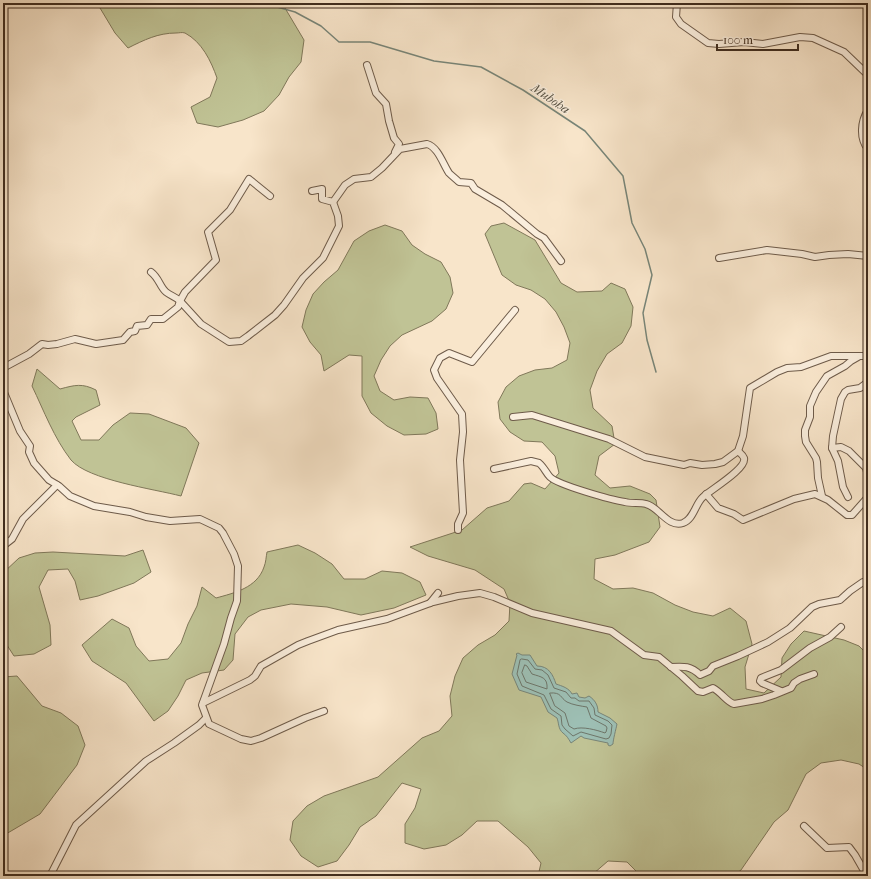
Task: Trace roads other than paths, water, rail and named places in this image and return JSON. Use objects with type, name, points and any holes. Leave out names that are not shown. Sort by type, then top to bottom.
[{"type":"street","points":[[678,3],[676,17],[681,24],[708,43],[719,44],[744,42],[763,44],[800,37],[813,38],[844,52],[868,75]]},
{"type":"street","points":[[367,65],[376,93],[386,104],[394,138],[399,144],[393,157]]},
{"type":"street","points":[[868,110],[863,117],[862,128],[863,139],[868,149]]},
{"type":"street","points":[[333,202],[345,186],[354,180],[371,177],[400,149],[428,144],[431,145],[449,172],[459,182],[471,183],[475,189],[502,204],[537,234],[544,238],[560,261]]},
{"type":"street","points":[[3,368],[29,354],[42,344],[57,344],[75,339],[96,344],[123,340],[130,332],[135,331],[137,326],[147,325],[151,319],[163,319],[178,307],[185,292],[216,260],[208,232],[230,210],[249,179],[270,196]]},
{"type":"street","points":[[312,191],[322,189],[322,199],[333,202]]},
{"type":"street","points":[[150,272],[156,276],[166,292],[176,297],[201,324],[229,342],[241,341],[275,315],[303,278],[323,258],[338,226],[338,216],[333,202]]},
{"type":"street","points":[[719,258],[768,250],[814,257],[848,254],[868,256]]},
{"type":"street","points":[[458,530],[458,524],[463,512],[460,460],[463,432],[462,414],[437,378],[434,370],[440,358],[449,353],[472,362],[515,310]]},
{"type":"street","points":[[513,417],[532,415],[609,439],[645,457],[684,465],[690,463],[702,465],[715,464],[723,462],[738,451],[743,436],[750,388],[771,375],[787,368],[801,367],[835,355],[859,357],[868,356]]},
{"type":"street","points":[[822,496],[816,458],[806,442],[805,436],[810,417],[810,406],[816,392],[827,376],[859,357]]},
{"type":"street","points":[[848,497],[843,487],[838,461],[832,448],[833,436],[841,399],[848,390],[860,388],[868,382]]},
{"type":"street","points":[[3,390],[20,431],[30,446],[29,452],[31,458],[49,480],[70,496],[94,506],[170,521],[200,520],[220,528],[234,554],[238,566],[237,601],[224,644],[202,705],[209,724],[226,733],[251,741],[324,711]]},
{"type":"street","points":[[832,448],[841,447],[849,451],[866,468],[868,476]]},
{"type":"street","points":[[494,469],[531,461],[539,462],[550,478],[562,484],[625,502],[647,504],[656,508],[668,520],[676,523],[682,523],[689,519],[699,501],[706,494],[732,476],[743,463],[743,456],[738,451]]},
{"type":"street","points":[[3,546],[12,539],[23,520],[57,485]]},
{"type":"street","points":[[706,494],[718,508],[734,514],[743,520],[803,496],[815,494],[822,496],[847,515],[852,514],[868,497]]},
{"type":"street","points":[[671,667],[688,666],[700,675],[704,674],[713,666],[738,656],[790,628],[812,607],[818,604],[840,600],[863,582],[868,584]]},
{"type":"street","points":[[430,603],[438,593]]},
{"type":"street","points":[[203,703],[250,680],[255,676],[261,666],[298,645],[338,630],[387,619],[430,603],[458,596],[480,593],[494,597],[532,613],[611,631],[644,655],[659,657],[698,691],[703,692],[713,688],[721,692],[729,703],[734,704],[762,699],[774,695],[790,688],[800,679],[814,674]]},
{"type":"street","points":[[781,691],[762,683],[760,681],[761,678],[781,670],[841,627]]},
{"type":"street","points":[[50,876],[76,825],[146,761],[174,743],[199,725],[206,718]]},
{"type":"street","points":[[804,826],[827,848],[849,847],[855,854],[866,876]]},
{"type":"water","points":[[518,653],[522,655],[530,655],[537,666],[541,666],[550,672],[556,684],[563,686],[572,694],[577,693],[579,697],[585,698],[589,696],[593,699],[597,705],[598,712],[610,718],[617,724],[613,744],[610,746],[608,743],[581,736],[571,743],[560,730],[557,718],[548,712],[541,697],[519,690],[512,674],[516,654]]},
{"type":"waterway","name":"Muboha","points":[[263,3],[295,12],[321,26],[339,42],[370,42],[434,61],[481,67],[523,90],[585,131],[623,176],[632,223],[645,249],[652,275],[643,313],[647,340],[656,372]]}]
